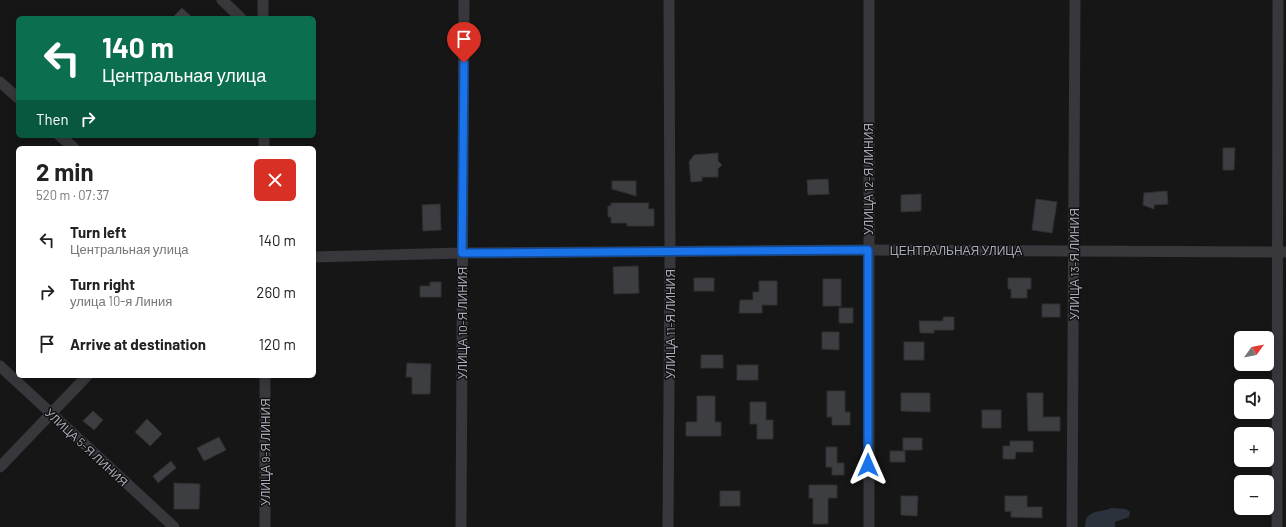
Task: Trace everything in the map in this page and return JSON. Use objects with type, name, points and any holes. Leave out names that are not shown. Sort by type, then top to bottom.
[{"type":"street","points":[[222,0],[239,16]]},
{"type":"street","points":[[263,0],[263,16]]},
{"type":"street","name":"УЛИЦА 10-Я ЛИНИЯ","points":[[461,527],[464,0]]},
{"type":"street","name":"УЛИЦА 11-Я ЛИНИЯ","points":[[668,527],[670,251],[669,0]]},
{"type":"street","name":"УЛИЦА 12-Я ЛИНИЯ","points":[[868,527],[869,0]]},
{"type":"street","name":"УЛИЦА 13-Я ЛИНИЯ","points":[[1072,527],[1075,0]]},
{"type":"street","points":[[1277,527],[1282,252],[1278,0]]},
{"type":"street","points":[[0,82],[16,96]]},
{"type":"street","points":[[62,138],[72,146]]},
{"type":"street","name":"ЦЕНТРАЛЬНАЯ УЛИЦА","points":[[316,257],[462,253],[670,251],[1074,250],[1282,252]]},
{"type":"street","name":"УЛИЦА 5-Я ЛИНИЯ","points":[[0,366],[174,527]]},
{"type":"street","points":[[0,467],[85,378]]},
{"type":"street","name":"УЛИЦА 9-Я ЛИНИЯ","points":[[265,378],[265,527]]},
{"type":"shaded area","points":[[1111,508],[1126,509],[1130,512],[1129,517],[1115,522],[1115,527],[1085,527],[1086,521],[1091,514]]},
{"type":"building","points":[[182,8],[191,16],[174,16]]},
{"type":"building","points":[[1223,148],[1235,148],[1234,170],[1223,170]]},
{"type":"building","points":[[718,153],[718,161],[722,165],[718,169],[718,177],[702,177],[702,181],[691,182],[689,162],[694,155]]},
{"type":"building","points":[[828,179],[829,194],[808,195],[807,180]]},
{"type":"building","points":[[612,181],[636,181],[636,196],[612,189]]},
{"type":"building","points":[[1167,191],[1168,204],[1154,205],[1154,209],[1143,205],[1144,193]]},
{"type":"building","points":[[921,194],[921,211],[901,212],[901,195]]},
{"type":"building","points":[[1036,199],[1057,202],[1052,233],[1032,230]]},
{"type":"building","points":[[611,203],[649,203],[648,209],[654,209],[654,226],[627,226],[627,223],[611,223],[611,217],[608,217],[608,206],[611,206]]},
{"type":"building","points":[[440,204],[441,230],[423,231],[422,205]]},
{"type":"building","points":[[638,266],[639,293],[614,294],[613,267]]},
{"type":"building","points":[[694,278],[714,278],[714,291],[694,291]]},
{"type":"building","points":[[1008,278],[1031,278],[1031,289],[1027,289],[1027,298],[1011,298],[1011,289],[1008,289]]},
{"type":"building","points":[[823,279],[841,279],[841,306],[823,306]]},
{"type":"building","points":[[759,281],[777,281],[777,305],[762,305],[762,313],[739,313],[740,300],[753,300],[753,292],[759,292]]},
{"type":"building","points":[[430,282],[441,282],[441,297],[420,297],[420,286],[430,286]]},
{"type":"building","points":[[1042,304],[1060,304],[1060,317],[1042,317]]},
{"type":"building","points":[[839,308],[853,308],[853,323],[839,323]]},
{"type":"building","points":[[943,317],[954,317],[954,330],[934,330],[934,333],[920,333],[919,321],[943,321]]},
{"type":"building","points":[[822,332],[839,332],[839,350],[822,349]]},
{"type":"building","points":[[904,342],[924,342],[924,360],[904,360]]},
{"type":"building","points":[[701,355],[723,355],[723,368],[701,368]]},
{"type":"building","points":[[407,363],[431,364],[430,394],[412,394],[412,377],[406,377]]},
{"type":"building","points":[[737,365],[758,365],[758,380],[737,380]]},
{"type":"building","points":[[827,391],[845,391],[845,412],[850,412],[850,425],[832,425],[832,417],[827,417]]},
{"type":"building","points":[[901,393],[930,393],[930,412],[901,411]]},
{"type":"building","points":[[1027,393],[1043,393],[1043,417],[1060,417],[1060,431],[1028,431]]},
{"type":"building","points":[[697,396],[715,396],[715,422],[721,422],[721,436],[686,436],[686,422],[697,422]]},
{"type":"building","points":[[750,402],[766,402],[766,420],[773,420],[773,439],[757,439],[757,424],[750,424]]},
{"type":"building","points":[[982,410],[1001,410],[1001,428],[982,428]]},
{"type":"building","points":[[93,411],[103,420],[94,430],[83,421]]},
{"type":"building","points":[[147,419],[162,434],[150,446],[135,432]]},
{"type":"building","points":[[219,437],[226,450],[204,461],[197,448]]},
{"type":"building","points":[[903,438],[922,438],[922,450],[903,450]]},
{"type":"building","points":[[1010,441],[1033,441],[1033,452],[1016,452],[1015,459],[1003,459],[1003,446],[1010,446]]},
{"type":"building","points":[[826,447],[837,447],[837,463],[844,463],[844,475],[832,475],[832,467],[826,467]]},
{"type":"building","points":[[890,451],[905,451],[905,462],[890,462]]},
{"type":"building","points":[[171,461],[176,468],[158,483],[153,476]]},
{"type":"building","points":[[174,483],[200,484],[199,509],[174,509]]},
{"type":"building","points":[[809,485],[837,485],[837,498],[828,498],[828,524],[813,524],[813,498],[809,498]]},
{"type":"building","points":[[720,491],[740,491],[740,506],[720,506]]},
{"type":"building","points":[[901,496],[918,496],[917,516],[901,515]]},
{"type":"building","points":[[1005,496],[1027,496],[1027,507],[1042,507],[1042,518],[1011,517],[1011,511],[1005,512]]},
{"type":"route","points":[[464,63],[462,253],[868,250],[868,465]]}]
